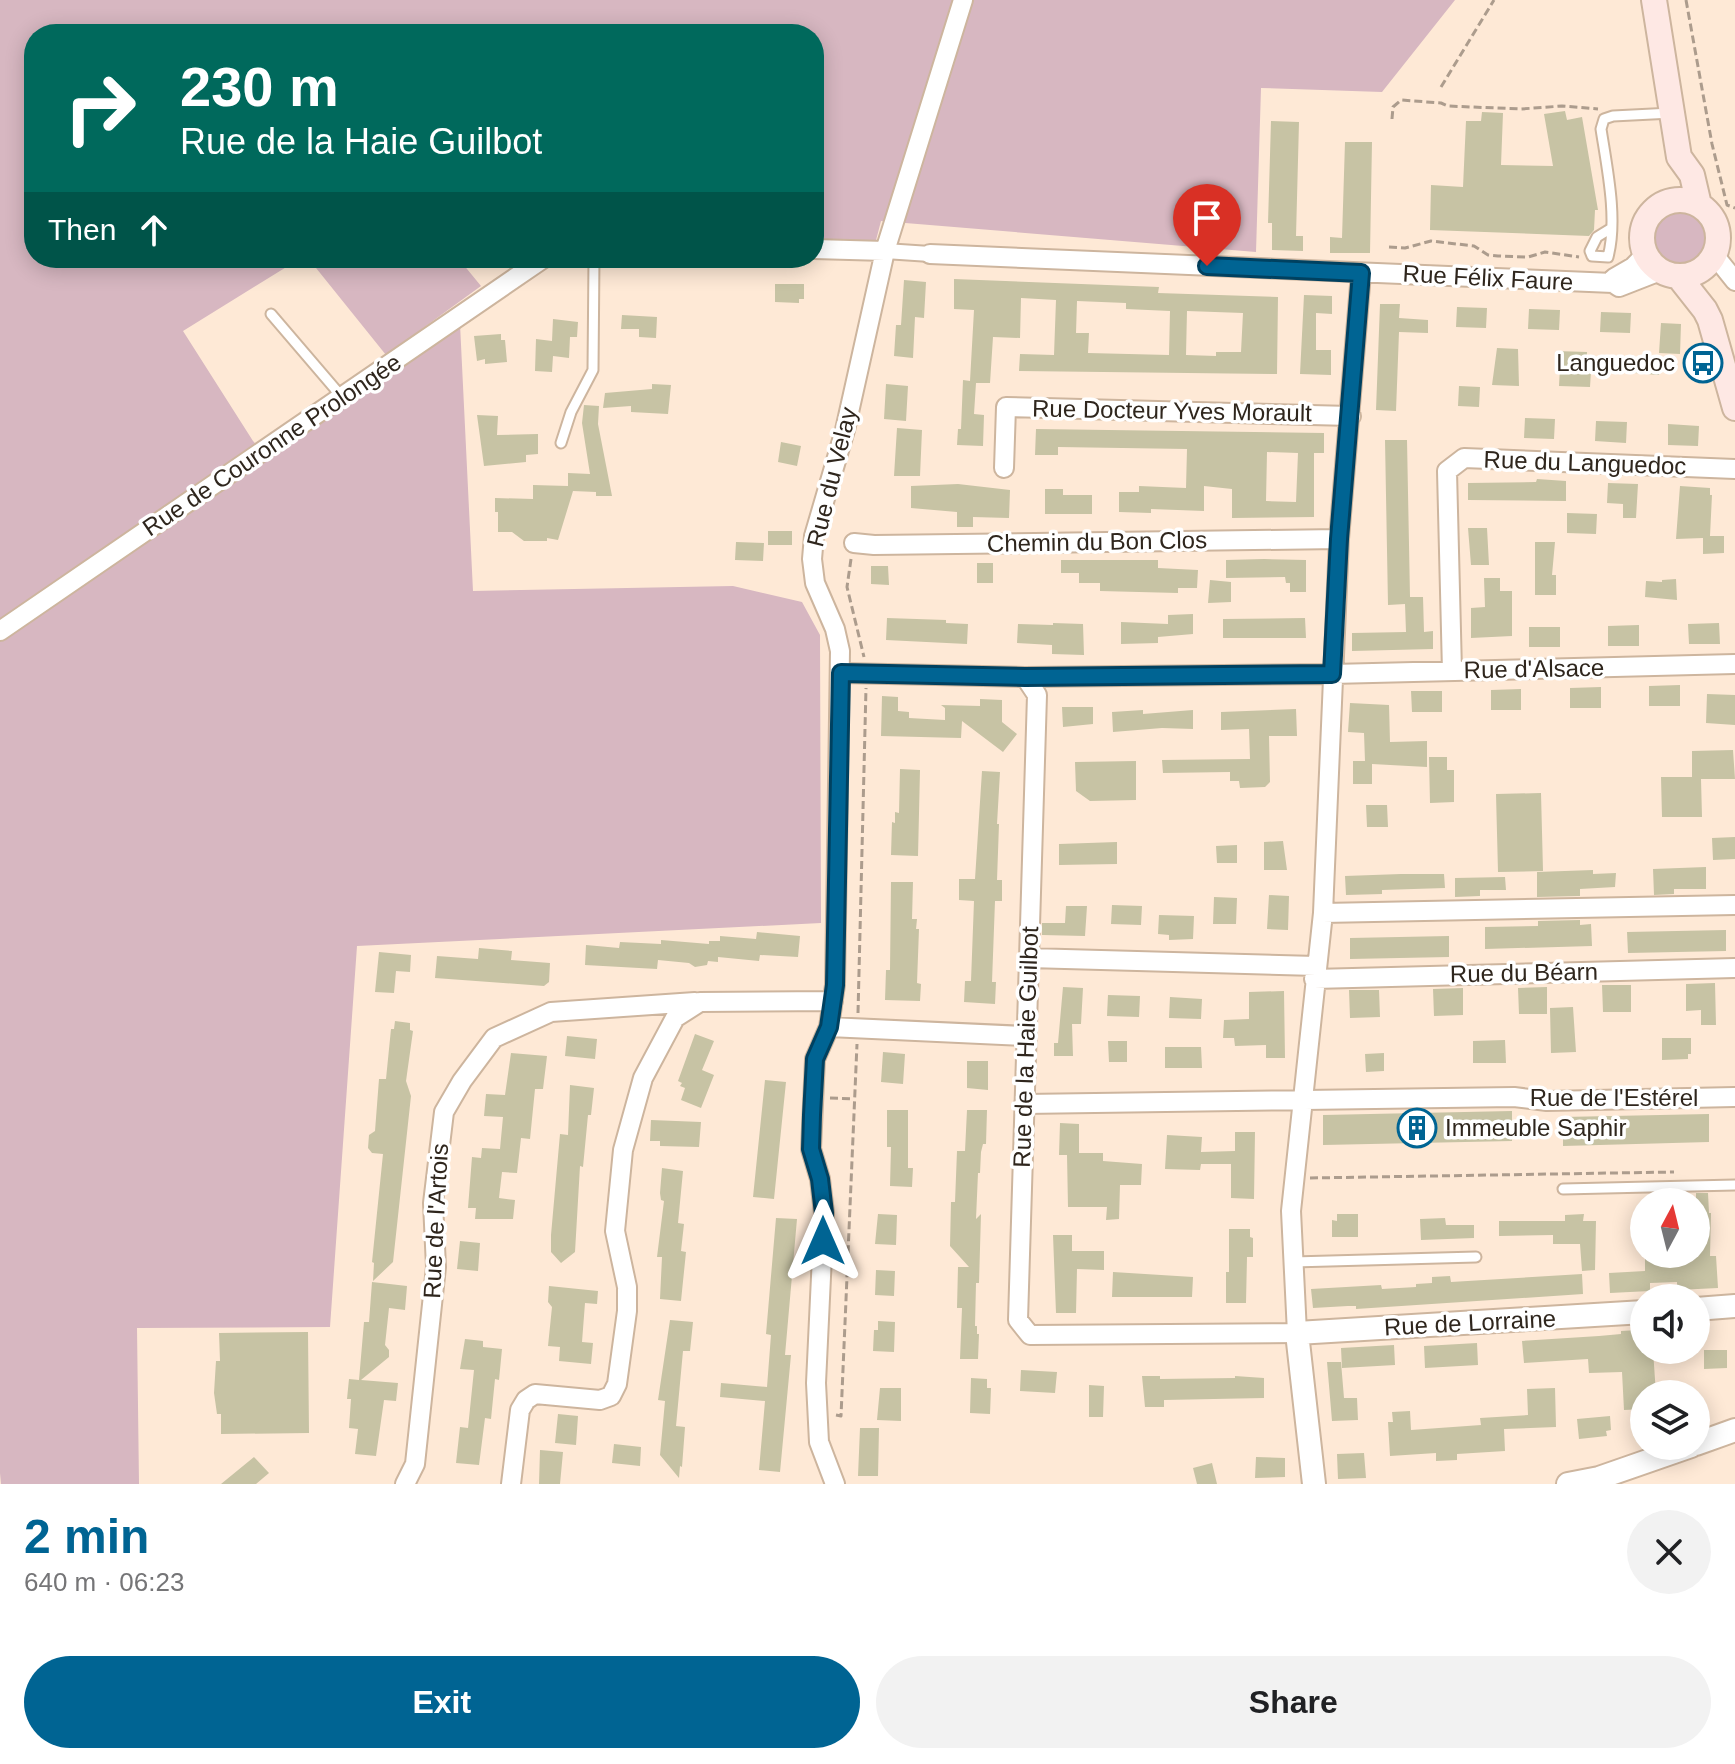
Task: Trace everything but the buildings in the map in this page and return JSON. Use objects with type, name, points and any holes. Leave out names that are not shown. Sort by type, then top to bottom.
[{"type":"main road","points":[[1654,0],[1679,157],[1666,203]]},
{"type":"main road","points":[[1679,157],[1692,175],[1699,205]]},
{"type":"main road","points":[[1705,310],[1712,260],[1718,243],[1717,228],[1710,214],[1699,205],[1683,200],[1666,203],[1655,209],[1645,224],[1642,236],[1662,267],[1705,310],[1735,408]]},
{"type":"main road","points":[[1662,267],[1696,273],[1712,260]]},
{"type":"street","name":"Rue du Velay","points":[[835,1484],[819,1442],[816,1383],[824,1213],[820,1179],[811,1149],[815,1059],[829,1027],[833,1001],[841,673],[835,629],[815,583],[812,559],[814,536],[845,430],[885,251],[963,0]]},
{"type":"street","points":[[824,249],[930,254]]},
{"type":"street","name":"Rue Félix Faure","points":[[930,254],[1613,283],[1614,278],[1633,267],[1662,267]]},
{"type":"street","points":[[1712,260],[1735,281]]},
{"type":"street","name":"Rue de Couronne Prolongée","points":[[0,631],[529,268]]},
{"type":"street","points":[[1314,1484],[1297,1333],[1291,1211],[1323,913],[1339,539],[1361,273]]},
{"type":"street","name":"Rue Docteur Yves Morault","points":[[1004,468],[1006,407],[1351,416]]},
{"type":"street","name":"Rue du Languedoc","points":[[1452,671],[1447,471],[1464,458],[1735,469]]},
{"type":"street","name":"Chemin du Bon Clos","points":[[854,543],[1339,539]]},
{"type":"street","name":"Rue d'Alsace","points":[[1025,677],[1332,674],[1735,664]]},
{"type":"street","points":[[841,673],[1025,677]]},
{"type":"street","name":"Rue de la Haie Guilbot","points":[[1025,677],[1037,695],[1018,1320],[1030,1335],[1297,1333]]},
{"type":"street","points":[[1323,913],[1735,905]]},
{"type":"street","name":"Rue du Béarn","points":[[1029,958],[1315,972],[1735,968]]},
{"type":"street","name":"Rue de l'Artois","points":[[405,1484],[415,1464],[436,1267],[433,1203],[444,1112],[462,1081],[494,1038],[551,1012],[700,1002],[833,1001]]},
{"type":"street","points":[[511,1484],[520,1410],[526,1400],[535,1394],[600,1400],[611,1396],[617,1384],[627,1311],[627,1287],[615,1231],[623,1150],[643,1078],[675,1018],[700,1002]]},
{"type":"street","points":[[829,1027],[1026,1036]]},
{"type":"street","name":"Rue de l'Estérel","points":[[1024,1104],[1735,1097]]},
{"type":"street","points":[[1710,1308],[1735,1306]]},
{"type":"street","name":"Rue de Lorraine","points":[[1297,1333],[1630,1313]]},
{"type":"street","points":[[1710,1439],[1735,1430]]},
{"type":"street","points":[[1568,1484],[1599,1478],[1650,1460]]},
{"type":"lane","points":[[1610,229],[1597,237],[1592,245],[1591,253],[1599,258],[1608,257],[1610,229],[1611,193],[1601,129],[1604,119],[1672,113]]},
{"type":"lane","points":[[561,443],[571,412],[593,370],[594,268]]},
{"type":"lane","points":[[271,314],[342,397]]},
{"type":"lane","points":[[1563,1189],[1735,1185]]},
{"type":"lane","points":[[1293,1262],[1476,1257]]},
{"type":"path","points":[[1441,87],[1494,0]]},
{"type":"path","points":[[1686,0],[1712,144],[1727,205],[1735,208]]},
{"type":"path","points":[[1392,119],[1393,107],[1401,100],[1448,106],[1521,109],[1562,106]]},
{"type":"path","points":[[1389,247],[1405,248],[1431,241],[1474,246],[1488,255],[1507,257],[1528,257],[1545,252],[1575,258],[1591,253]]},
{"type":"path","points":[[818,1414],[841,1416],[857,1028],[866,673],[862,643],[847,587],[854,543]]},
{"type":"path","points":[[813,1097],[854,1099]]},
{"type":"path","points":[[1294,1178],[1688,1172]]},
{"type":"shaded area","points":[[0,0],[1455,0],[1382,92],[1261,88],[1256,252],[881,221],[874,248],[824,245],[824,24],[24,24],[24,268],[285,268],[183,331],[253,441],[269,458],[460,324],[473,591],[733,586],[802,602],[820,635],[821,923],[357,946],[330,1327],[137,1328],[139,1484],[1,1484]]},
{"type":"shaded area","points":[[1682,211],[1702,219],[1710,239],[1702,259],[1682,267],[1662,259],[1654,239],[1662,219]]},
{"type":"shaded area","points":[[316,268],[466,268],[481,286],[386,355]]},
{"type":"place","name":"Languedoc","points":[[1703,363]]},
{"type":"place","name":"Immeuble Saphir","points":[[1417,1128]]},
{"type":"route","points":[[823,1241],[820,1179],[811,1149],[812,1115],[815,1059],[829,1027],[835,985],[841,673],[1025,677],[1332,674],[1339,539],[1361,273],[1207,266]]}]
